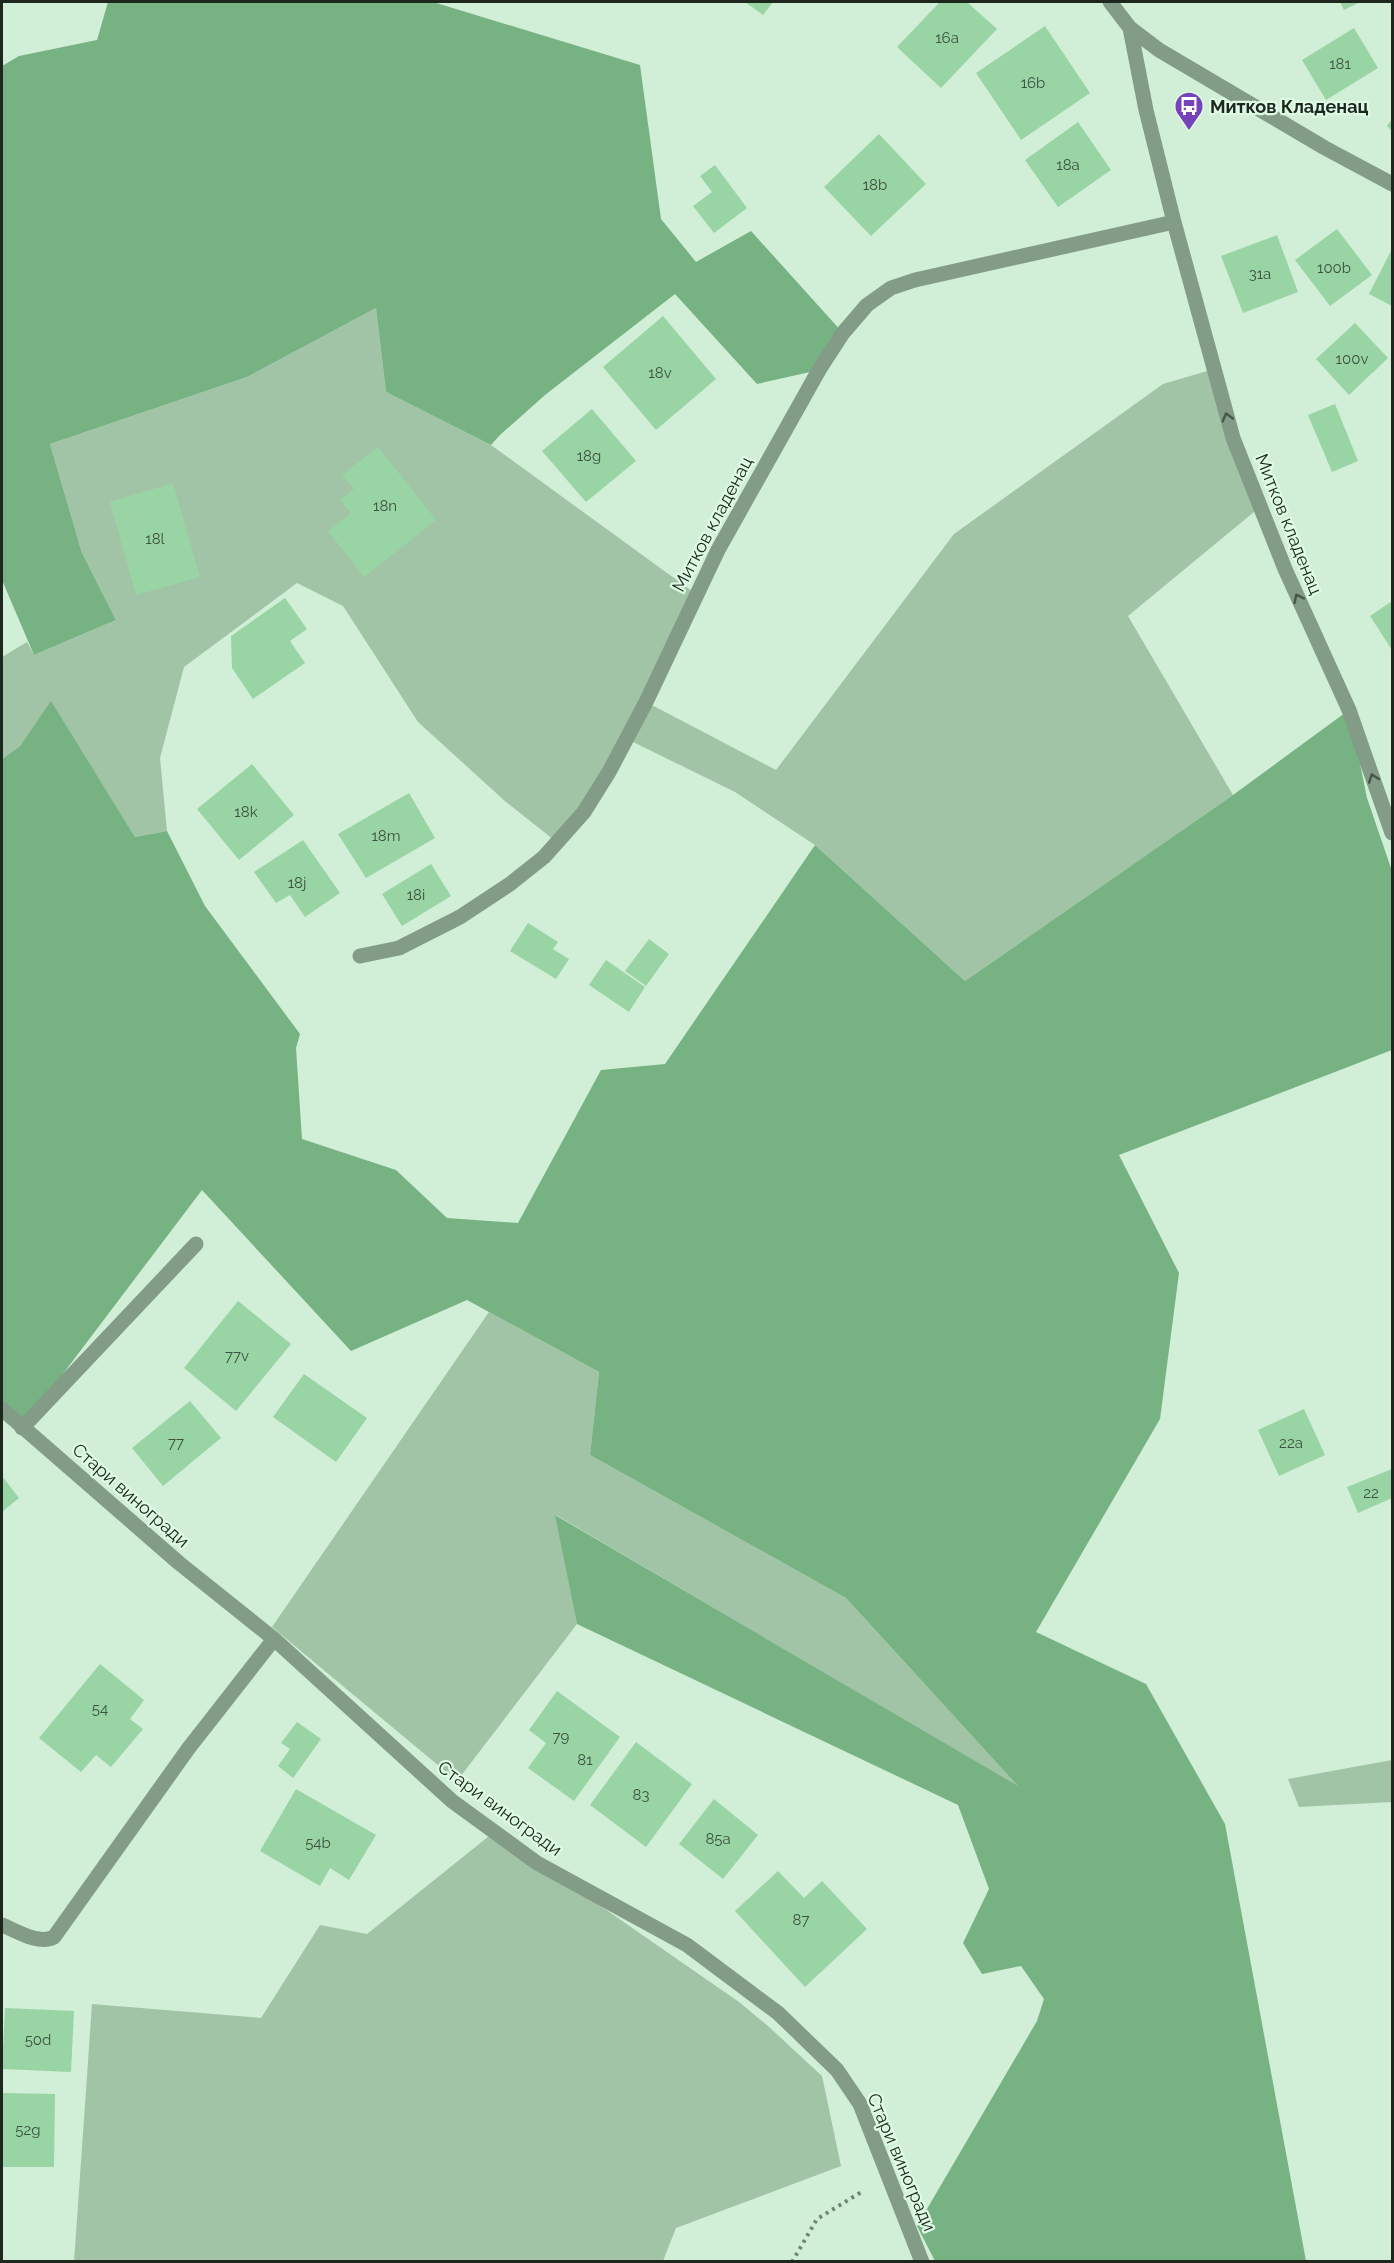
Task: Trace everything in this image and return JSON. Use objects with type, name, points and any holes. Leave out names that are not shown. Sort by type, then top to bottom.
[{"type":"street","name":"Митков кладенац","points":[[1110,2],[1130,28],[1146,110],[1174,222],[1233,438],[1285,569],[1348,710],[1392,833]]},
{"type":"street","points":[[1130,28],[1159,50],[1325,148],[1392,184]]},
{"type":"street","name":"Митков кладенац","points":[[360,956],[399,948],[460,917],[510,884],[544,857],[584,812],[609,772],[646,702],[718,550],[819,370],[843,333],[867,305],[891,288],[915,280],[1174,222]]},
{"type":"street","points":[[22,1428],[196,1244]]},
{"type":"street","name":"Стари виногради","points":[[2,1409],[179,1563],[274,1639],[452,1801],[537,1863],[687,1945],[778,2013],[837,2070],[860,2104],[922,2262]]},
{"type":"street","points":[[2,1925],[38,1940],[46,1941],[54,1937],[188,1749],[274,1639]]},
{"type":"path","points":[[792,2262],[817,2219],[887,2176]]},
{"type":"green space","points":[[108,2],[433,2],[640,65],[661,219],[696,262],[751,231],[843,333],[819,370],[757,384],[675,294],[545,395],[491,445],[386,392],[376,308],[247,377],[50,444],[82,553],[116,620],[34,655],[2,580],[2,66],[19,56],[97,40]]},
{"type":"green space","points":[[376,308],[386,392],[491,445],[696,594],[646,702],[776,770],[954,534],[1163,384],[1214,369],[1260,507],[1128,616],[1233,795],[965,981],[815,845],[735,792],[627,739],[558,843],[506,802],[418,722],[343,606],[297,583],[184,667],[160,758],[167,831],[135,837],[51,702],[20,746],[2,759],[2,657],[27,642],[34,655],[116,620],[82,553],[50,444],[247,377]]},
{"type":"green space","points":[[51,701],[135,837],[167,831],[205,906],[300,1034],[296,1048],[302,1139],[396,1170],[447,1218],[518,1223],[601,1070],[665,1064],[815,845],[965,981],[1233,795],[1349,710],[1367,798],[1392,871],[1392,1050],[1119,1155],[1179,1273],[1160,1419],[1036,1632],[1146,1684],[1225,1824],[1306,2261],[935,2261],[917,2226],[1037,2021],[1044,1999],[1021,1966],[982,1974],[963,1943],[989,1889],[958,1805],[577,1624],[555,1515],[1018,1786],[846,1598],[590,1455],[599,1372],[467,1300],[351,1351],[202,1190],[22,1428],[2,1409],[2,759],[20,746]]},
{"type":"green space","points":[[489,1312],[599,1372],[590,1455],[846,1598],[1020,1788],[556,1515],[577,1624],[457,1781],[272,1627]]},
{"type":"green space","points":[[1392,1760],[1392,1802],[1299,1807],[1288,1779]]},
{"type":"green space","points":[[494,1832],[739,2002],[822,2076],[841,2166],[676,2228],[663,2261],[74,2262],[92,2004],[261,2018],[320,1925],[367,1934]]},
{"type":"building","points":[[745,2],[773,2],[763,15]]},
{"type":"building","points":[[940,2],[967,2],[997,29],[941,88],[897,47]]},
{"type":"building","points":[[1340,2],[1360,2],[1344,10]]},
{"type":"building","points":[[1045,26],[1090,93],[1021,140],[976,73]]},
{"type":"building","points":[[1354,28],[1378,68],[1326,100],[1302,60]]},
{"type":"building","points":[[1392,119],[1392,131],[1387,126]]},
{"type":"building","points":[[1078,122],[1111,170],[1058,207],[1025,160]]},
{"type":"building","points":[[879,134],[926,184],[871,236],[824,187]]},
{"type":"building","points":[[715,165],[747,208],[714,233],[693,206],[712,192],[700,176]]},
{"type":"building","points":[[1337,229],[1372,275],[1330,306],[1295,260]]},
{"type":"building","points":[[1277,235],[1298,292],[1243,313],[1221,256]]},
{"type":"building","points":[[1392,249],[1392,306],[1369,294]]},
{"type":"building","points":[[663,316],[716,379],[656,430],[603,367]]},
{"type":"building","points":[[1355,323],[1388,358],[1349,395],[1316,359]]},
{"type":"building","points":[[1335,404],[1358,461],[1332,472],[1308,415]]},
{"type":"building","points":[[592,409],[636,461],[586,502],[542,451]]},
{"type":"building","points":[[378,447],[436,520],[364,577],[328,531],[351,513],[340,500],[354,489],[342,475]]},
{"type":"building","points":[[173,483],[200,577],[136,595],[110,502]]},
{"type":"building","points":[[285,598],[307,629],[290,641],[305,663],[253,699],[232,668],[231,636]]},
{"type":"building","points":[[1392,601],[1392,650],[1370,616]]},
{"type":"building","points":[[252,764],[294,815],[239,860],[197,809]]},
{"type":"building","points":[[409,793],[435,838],[366,878],[338,834]]},
{"type":"building","points":[[303,840],[340,893],[305,917],[290,895],[276,903],[254,872]]},
{"type":"building","points":[[431,864],[451,896],[402,926],[382,894]]},
{"type":"building","points":[[528,923],[558,942],[553,949],[569,959],[556,979],[510,951]]},
{"type":"building","points":[[649,939],[669,954],[646,986],[625,971]]},
{"type":"building","points":[[606,960],[645,987],[629,1012],[589,985]]},
{"type":"building","points":[[238,1301],[291,1344],[236,1411],[184,1368]]},
{"type":"building","points":[[304,1374],[367,1418],[336,1462],[273,1417]]},
{"type":"building","points":[[190,1401],[221,1438],[163,1486],[132,1448]]},
{"type":"building","points":[[1304,1409],[1325,1455],[1279,1476],[1258,1430]]},
{"type":"building","points":[[1392,1469],[1392,1498],[1358,1513],[1347,1487]]},
{"type":"building","points":[[2,1476],[19,1498],[2,1512]]},
{"type":"building","points":[[100,1664],[144,1700],[130,1719],[143,1729],[111,1767],[96,1755],[81,1772],[39,1738]]},
{"type":"building","points":[[557,1691],[620,1737],[574,1801],[528,1768],[546,1743],[529,1730]]},
{"type":"building","points":[[297,1722],[321,1739],[293,1778],[278,1766],[290,1749],[281,1743]]},
{"type":"building","points":[[636,1742],[692,1784],[646,1847],[590,1805]]},
{"type":"building","points":[[296,1789],[376,1835],[349,1880],[330,1868],[320,1886],[260,1851]]},
{"type":"building","points":[[714,1799],[758,1835],[723,1879],[679,1844]]},
{"type":"building","points":[[778,1871],[804,1898],[822,1881],[867,1929],[805,1987],[735,1911]]},
{"type":"building","points":[[5,2008],[74,2011],[71,2072],[2,2069]]},
{"type":"building","points":[[2,2093],[55,2094],[54,2167],[2,2167]]},
{"type":"place","name":"Митков Кладенац","points":[[1189,132]]}]
